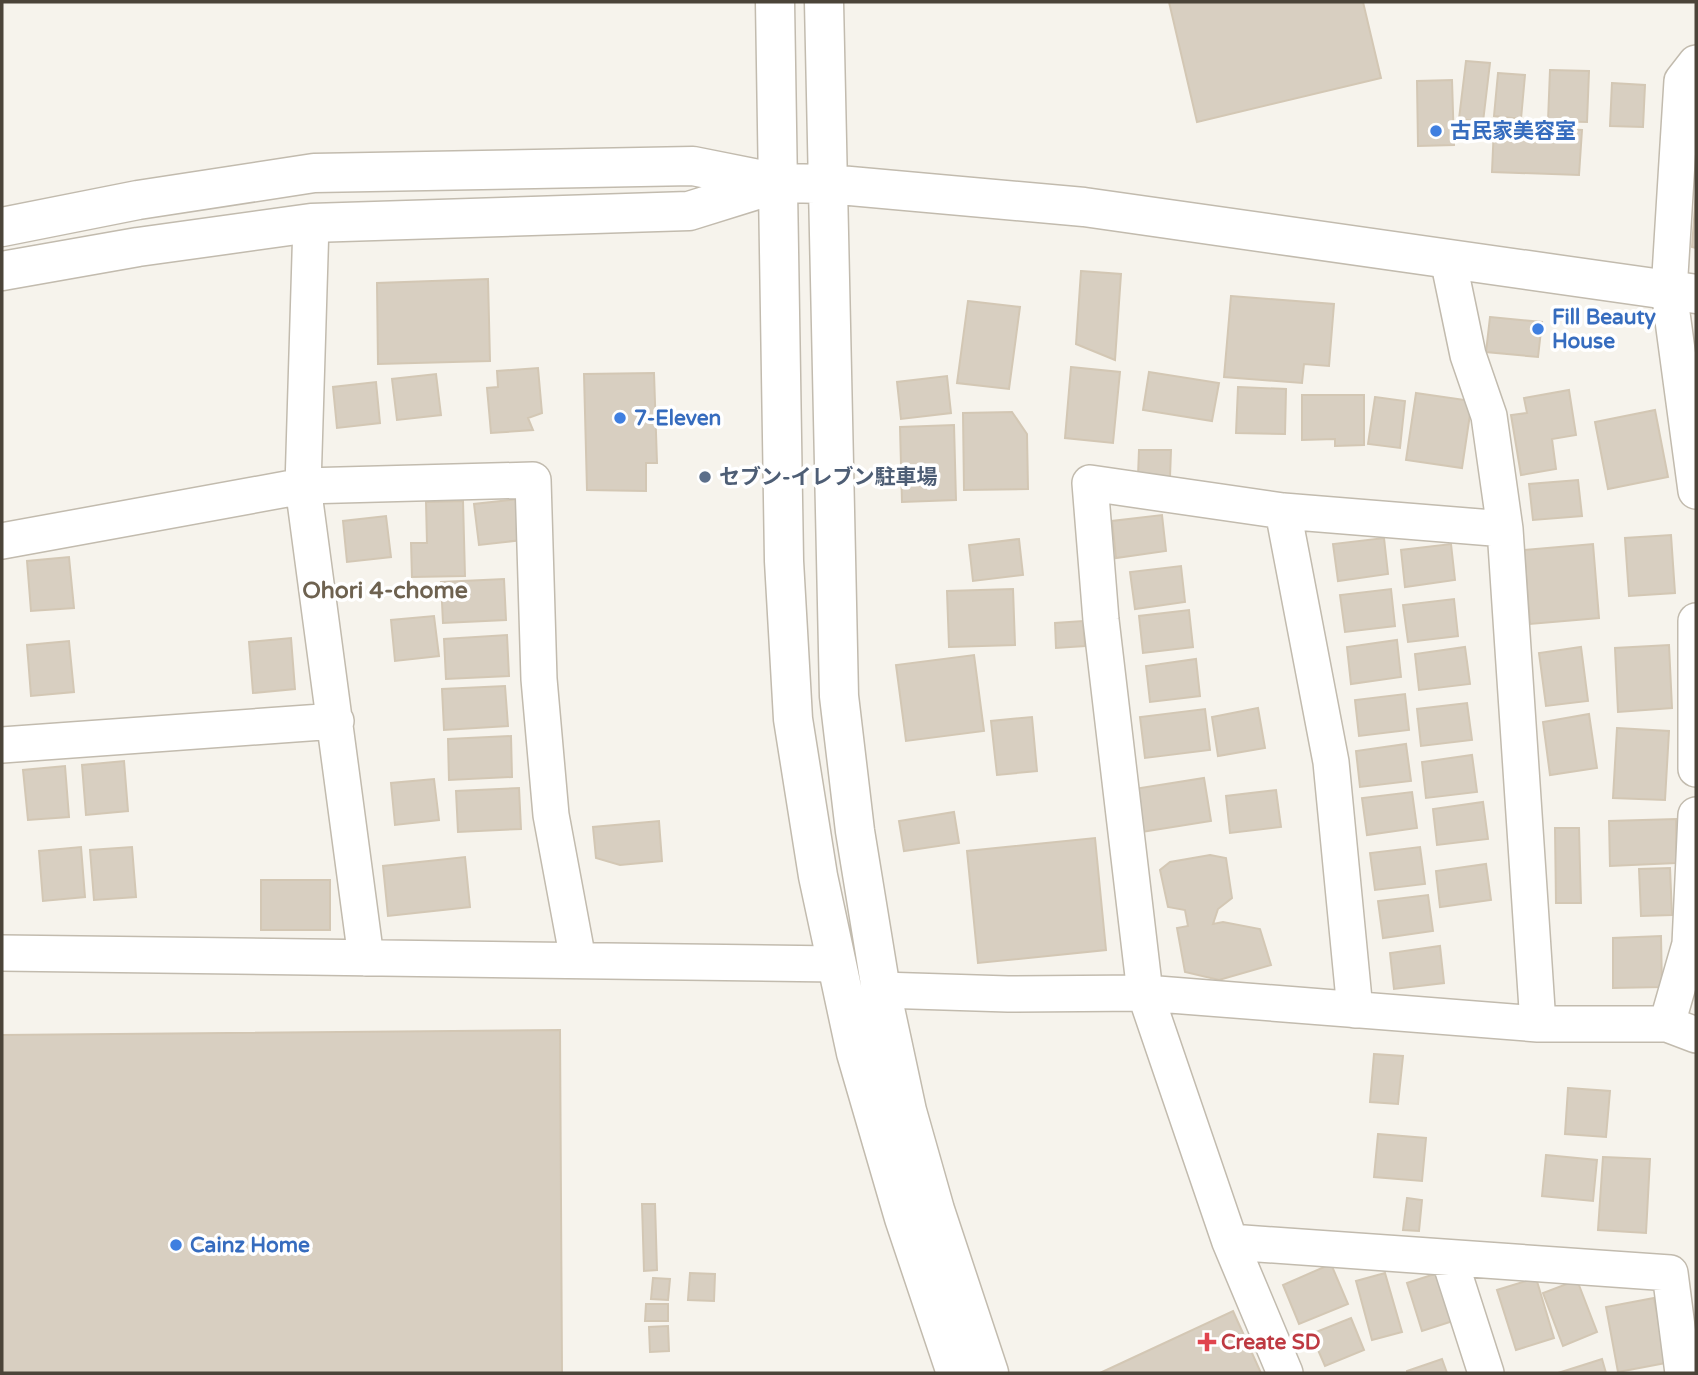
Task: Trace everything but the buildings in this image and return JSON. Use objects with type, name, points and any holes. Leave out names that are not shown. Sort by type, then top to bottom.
[{"type":"street","points":[[775,2],[784,561],[793,719],[818,876],[856,1053],[904,1218],[956,1373]]},
{"type":"street","points":[[824,2],[839,696],[855,831],[881,990],[907,1111],[935,1210],[989,1373]]},
{"type":"street","points":[[1696,63],[1682,81],[1683,293],[1696,491]]},
{"type":"street","points":[[2,227],[138,200],[314,173],[693,166],[778,183],[828,184],[1084,207],[1683,293]]},
{"type":"street","points":[[2,271],[138,247],[311,223],[689,211],[778,183]]},
{"type":"street","points":[[311,223],[303,486],[366,958]]},
{"type":"street","points":[[1448,259],[1468,355],[1489,416],[1504,528],[1538,1024]]},
{"type":"street","points":[[2,541],[303,486],[533,480],[538,679],[551,815],[578,960]]},
{"type":"street","points":[[1285,1373],[1230,1242],[1144,993],[1101,620],[1090,483],[1283,511],[1504,528]]},
{"type":"street","points":[[1283,511],[1331,762],[1355,1010]]},
{"type":"street","points":[[1696,621],[1696,769]]},
{"type":"street","points":[[2,744],[336,721]]},
{"type":"street","points":[[881,990],[1144,993],[1538,1024],[1681,1029],[1696,815]]},
{"type":"street","points":[[2,953],[836,964]]},
{"type":"street","points":[[1230,1242],[1670,1273],[1683,1373]]},
{"type":"street","points":[[1449,1258],[1486,1373]]},
{"type":"place","name":"古民家美容室","points":[[1436,131]]},
{"type":"place","name":"Fill Beauty House","points":[[1538,329]]},
{"type":"place","name":"7-Eleven","points":[[620,418]]},
{"type":"place","name":"セブン-イレブン駐車場","points":[[705,477]]},
{"type":"place","name":"Cainz Home","points":[[176,1245]]},
{"type":"place","name":"Create SD","points":[[1207,1342]]},
{"type":"district","name":"Ohori 4-chome","points":[[385,590]]}]
